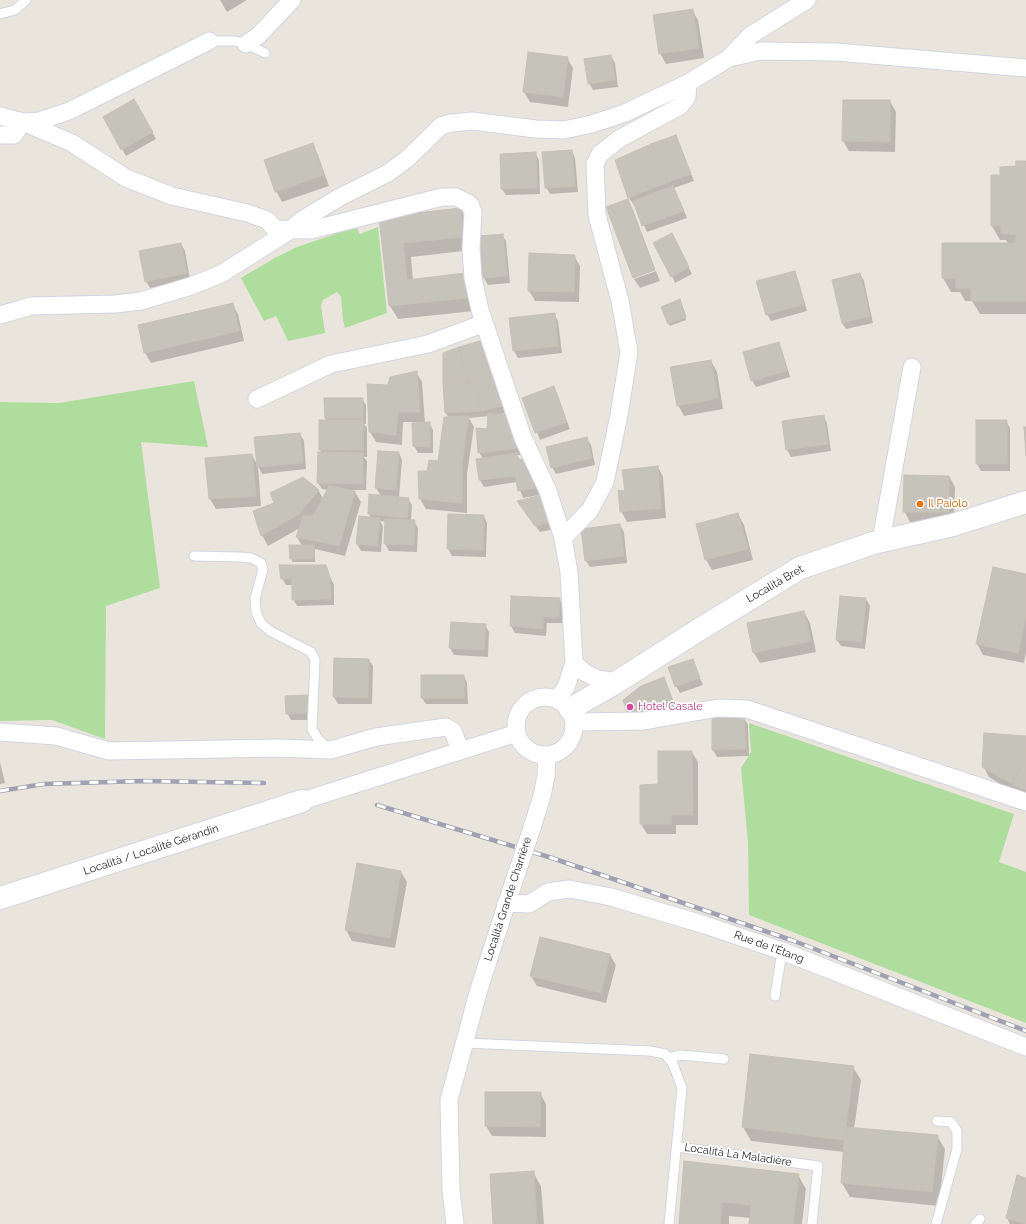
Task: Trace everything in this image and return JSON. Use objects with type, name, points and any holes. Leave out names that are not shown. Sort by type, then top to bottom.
[{"type":"street","points":[[246,44],[258,36],[292,0]]},
{"type":"street","points":[[0,315],[31,306],[115,304],[141,301],[191,286],[221,274],[289,231],[302,220],[340,197],[388,173],[407,159],[441,126],[451,123],[472,121],[536,129],[564,130],[592,124],[625,113],[688,83],[729,58],[751,35],[807,0]]},
{"type":"street","points":[[23,122],[39,121],[69,111],[209,41]]},
{"type":"street","points":[[729,58],[761,51],[836,52],[1026,68]]},
{"type":"street","points":[[563,538],[590,510],[605,482],[619,415],[629,352],[620,301],[597,215],[595,164],[600,154],[619,139],[680,106],[687,97],[688,83]]},
{"type":"street","points":[[0,116],[23,122],[72,143],[126,178],[172,196],[247,212],[267,220],[275,229],[289,231],[311,230],[421,201],[442,197],[456,197],[470,204],[473,212],[471,248],[473,278],[480,310],[507,396],[523,438],[548,491],[563,538],[570,572],[574,663],[566,687],[567,710],[574,733],[565,748],[556,753],[547,755],[537,754],[528,749],[521,742],[517,733],[516,724],[523,707],[538,697],[548,696],[567,710],[644,721],[718,708],[747,709],[1026,802]]},
{"type":"street","points":[[0,135],[14,136],[23,122]]},
{"type":"street","points":[[257,399],[331,364],[372,354],[428,344],[484,322]]},
{"type":"street","points":[[881,541],[912,367]]},
{"type":"street","name":"Località Bret","points":[[567,710],[617,682],[800,568],[881,541],[953,525],[1026,502]]},
{"type":"street","points":[[574,663],[584,672],[598,679],[617,682]]},
{"type":"street","points":[[0,732],[56,736],[109,751],[278,748],[331,750],[376,737],[446,727],[453,731],[460,750]]},
{"type":"street","points":[[302,801],[517,733]]},
{"type":"street","name":"Località Grande Charrière","points":[[455,1224],[450,1190],[449,1100],[479,988],[532,828],[546,776],[547,755]]},
{"type":"street","name":"Località / Localité Gérandin","points":[[0,898],[302,801]]},
{"type":"street","name":"Rue de l'Étang","points":[[506,903],[529,904],[548,892],[569,889],[611,897],[705,925],[782,951],[1026,1047]]},
{"type":"lane","points":[[0,14],[15,10],[26,0]]},
{"type":"lane","points":[[209,41],[235,41],[265,52]]},
{"type":"lane","points":[[194,556],[251,558],[261,563],[263,569],[255,599],[256,612],[261,623],[270,631],[311,652],[315,660],[312,729],[318,739],[331,750]]},
{"type":"lane","points":[[775,996],[782,951]]},
{"type":"lane","points":[[465,1043],[650,1051],[665,1054],[679,1076],[682,1088],[678,1147]]},
{"type":"lane","points":[[668,1058],[681,1055],[724,1059]]},
{"type":"lane","points":[[936,1224],[957,1143],[957,1132],[951,1122],[937,1121]]},
{"type":"lane","name":"Località La Maladière","points":[[669,1224],[678,1147],[818,1166],[812,1224]]},
{"type":"green space","points":[[356,227],[360,234],[378,227],[387,313],[345,328],[341,297],[337,292],[323,300],[321,306],[325,333],[288,341],[276,316],[264,321],[241,278],[297,247]]},
{"type":"green space","points":[[194,381],[208,447],[141,442],[160,588],[106,606],[105,739],[52,720],[0,721],[0,402],[59,403]]},
{"type":"green space","points":[[749,723],[1014,814],[999,862],[1026,872],[1026,1023],[749,915],[748,842],[741,768],[751,752]]},
{"type":"building","points":[[693,9],[699,48],[659,54],[653,15]]},
{"type":"building","points":[[528,52],[568,57],[563,97],[523,92]]},
{"type":"building","points":[[611,55],[615,80],[588,84],[584,59]]},
{"type":"building","points":[[134,99],[153,132],[121,150],[103,117]]},
{"type":"building","points":[[843,100],[890,100],[890,142],[842,141]]},
{"type":"building","points":[[676,135],[691,174],[668,182],[651,144]]},
{"type":"building","points":[[313,143],[324,175],[275,192],[264,160]]},
{"type":"building","points":[[651,144],[668,182],[628,198],[615,160]]},
{"type":"building","points":[[572,150],[575,186],[545,188],[542,152]]},
{"type":"building","points":[[536,152],[537,188],[501,189],[500,154]]},
{"type":"building","points":[[1016,161],[1026,161],[1026,301],[971,301],[971,288],[956,288],[956,278],[942,278],[942,243],[1016,243],[1016,234],[1001,234],[1001,226],[991,226],[991,175],[1000,175],[1000,167],[1016,166]]},
{"type":"building","points":[[673,186],[684,211],[642,226],[633,201]]},
{"type":"building","points":[[628,199],[655,270],[633,278],[606,207]]},
{"type":"building","points":[[461,208],[464,237],[403,243],[407,280],[465,273],[467,298],[389,306],[379,217]]},
{"type":"building","points":[[672,233],[689,267],[671,277],[653,243]]},
{"type":"building","points":[[503,234],[507,276],[483,278],[479,236]]},
{"type":"building","points":[[181,243],[187,273],[145,282],[139,251]]},
{"type":"building","points":[[529,253],[575,255],[574,292],[528,291]]},
{"type":"building","points":[[795,271],[804,304],[766,315],[756,281]]},
{"type":"building","points":[[860,273],[870,316],[842,323],[832,280]]},
{"type":"building","points":[[680,299],[686,317],[668,324],[661,307]]},
{"type":"building","points":[[233,303],[239,331],[144,353],[138,325]]},
{"type":"building","points":[[555,313],[558,346],[513,351],[509,318]]},
{"type":"building","points":[[480,341],[493,379],[469,383],[459,347]]},
{"type":"building","points":[[779,342],[787,371],[751,381],[743,352]]},
{"type":"building","points":[[459,347],[469,383],[443,384],[443,353]]},
{"type":"building","points":[[711,360],[718,398],[677,406],[670,367]]},
{"type":"building","points":[[417,371],[420,412],[398,412],[396,435],[369,432],[367,384],[388,385],[390,377]]},
{"type":"building","points":[[493,379],[502,406],[481,411],[474,382]]},
{"type":"building","points":[[474,382],[481,411],[445,413],[443,384]]},
{"type":"building","points":[[554,386],[567,422],[535,433],[522,398]]},
{"type":"building","points":[[324,398],[363,398],[363,418],[325,419]]},
{"type":"building","points":[[488,413],[509,415],[520,448],[478,453],[476,428],[487,429]]},
{"type":"building","points":[[824,415],[828,444],[786,450],[782,421]]},
{"type":"building","points":[[469,416],[462,463],[462,503],[419,499],[418,471],[427,471],[429,460],[438,461],[444,417]]},
{"type":"building","points":[[319,420],[363,420],[363,450],[319,450]]},
{"type":"building","points":[[976,420],[1007,420],[1007,464],[976,464]]},
{"type":"building","points":[[430,422],[430,447],[413,446],[412,423]]},
{"type":"building","points":[[1024,427],[1026,427],[1026,456]]},
{"type":"building","points":[[300,433],[303,463],[257,467],[254,437]]},
{"type":"building","points":[[587,437],[592,458],[551,468],[546,447]]},
{"type":"building","points":[[378,451],[399,452],[396,490],[375,488]]},
{"type":"building","points":[[318,452],[363,453],[363,484],[317,483]]},
{"type":"building","points":[[517,453],[517,460],[530,458],[535,488],[518,491],[515,476],[479,480],[476,459]]},
{"type":"building","points":[[252,454],[256,496],[209,499],[205,458]]},
{"type":"building","points":[[658,466],[661,508],[620,512],[618,490],[625,491],[622,470]]},
{"type":"building","points":[[904,475],[949,476],[949,512],[903,512]]},
{"type":"building","points":[[303,477],[319,490],[299,514],[261,536],[253,511],[274,503],[270,493]]},
{"type":"building","points":[[329,486],[355,491],[339,546],[296,537],[303,516],[313,516]]},
{"type":"building","points":[[369,494],[409,498],[407,518],[368,514]]},
{"type":"building","points":[[542,495],[551,522],[535,526],[517,501]]},
{"type":"building","points":[[738,513],[748,549],[705,560],[696,524]]},
{"type":"building","points":[[448,514],[484,515],[483,550],[447,549]]},
{"type":"building","points":[[359,516],[380,518],[377,546],[356,544]]},
{"type":"building","points":[[385,519],[415,520],[414,545],[384,544]]},
{"type":"building","points":[[620,524],[624,556],[585,561],[581,529]]},
{"type":"building","points":[[289,545],[314,545],[314,559],[290,559]]},
{"type":"building","points":[[279,565],[326,565],[330,577],[331,599],[292,600],[292,578],[281,579]]},
{"type":"building","points":[[993,567],[1026,574],[1026,616],[1018,653],[976,644]]},
{"type":"building","points":[[511,596],[560,598],[559,617],[543,617],[543,629],[510,626]]},
{"type":"building","points":[[840,596],[866,598],[862,642],[836,640]]},
{"type":"building","points":[[804,611],[811,641],[753,653],[747,623]]},
{"type":"building","points":[[451,622],[486,624],[484,650],[449,648]]},
{"type":"building","points":[[334,658],[369,659],[368,698],[333,697]]},
{"type":"building","points":[[693,659],[700,678],[675,687],[668,667]]},
{"type":"building","points":[[421,675],[464,675],[464,698],[421,698]]},
{"type":"building","points":[[664,677],[673,701],[650,709],[641,686]]},
{"type":"building","points":[[641,686],[650,709],[627,713],[623,700]]},
{"type":"building","points":[[309,695],[310,713],[286,714],[285,696]]},
{"type":"building","points":[[744,717],[746,749],[712,750],[712,718]]},
{"type":"building","points":[[984,733],[1026,736],[1026,751],[1012,784],[982,767]]},
{"type":"building","points":[[1026,750],[1026,790],[1013,785]]},
{"type":"building","points":[[658,751],[692,751],[693,815],[671,815],[671,824],[640,824],[640,785],[658,784]]},
{"type":"building","points":[[357,863],[401,871],[390,938],[345,930]]},
{"type":"building","points":[[540,937],[610,954],[601,993],[530,976]]},
{"type":"building","points":[[750,1054],[854,1066],[844,1140],[742,1127]]},
{"type":"building","points":[[485,1092],[541,1092],[540,1127],[485,1126]]},
{"type":"building","points":[[845,1127],[938,1135],[932,1192],[841,1183]]},
{"type":"building","points":[[684,1161],[799,1174],[793,1224],[749,1224],[751,1205],[722,1202],[720,1224],[679,1224]]},
{"type":"building","points":[[534,1171],[537,1224],[493,1224],[490,1174]]},
{"type":"building","points":[[1017,1175],[1026,1178],[1026,1224],[1006,1218]]},
{"type":"railway","points":[[0,791],[44,784],[143,781],[264,783]]},
{"type":"railway","points":[[377,805],[552,858],[794,941],[1026,1031]]},
{"type":"place","name":"Il Paiolo","points":[[920,504]]},
{"type":"place","name":"Hotel Casale","points":[[630,707]]}]
